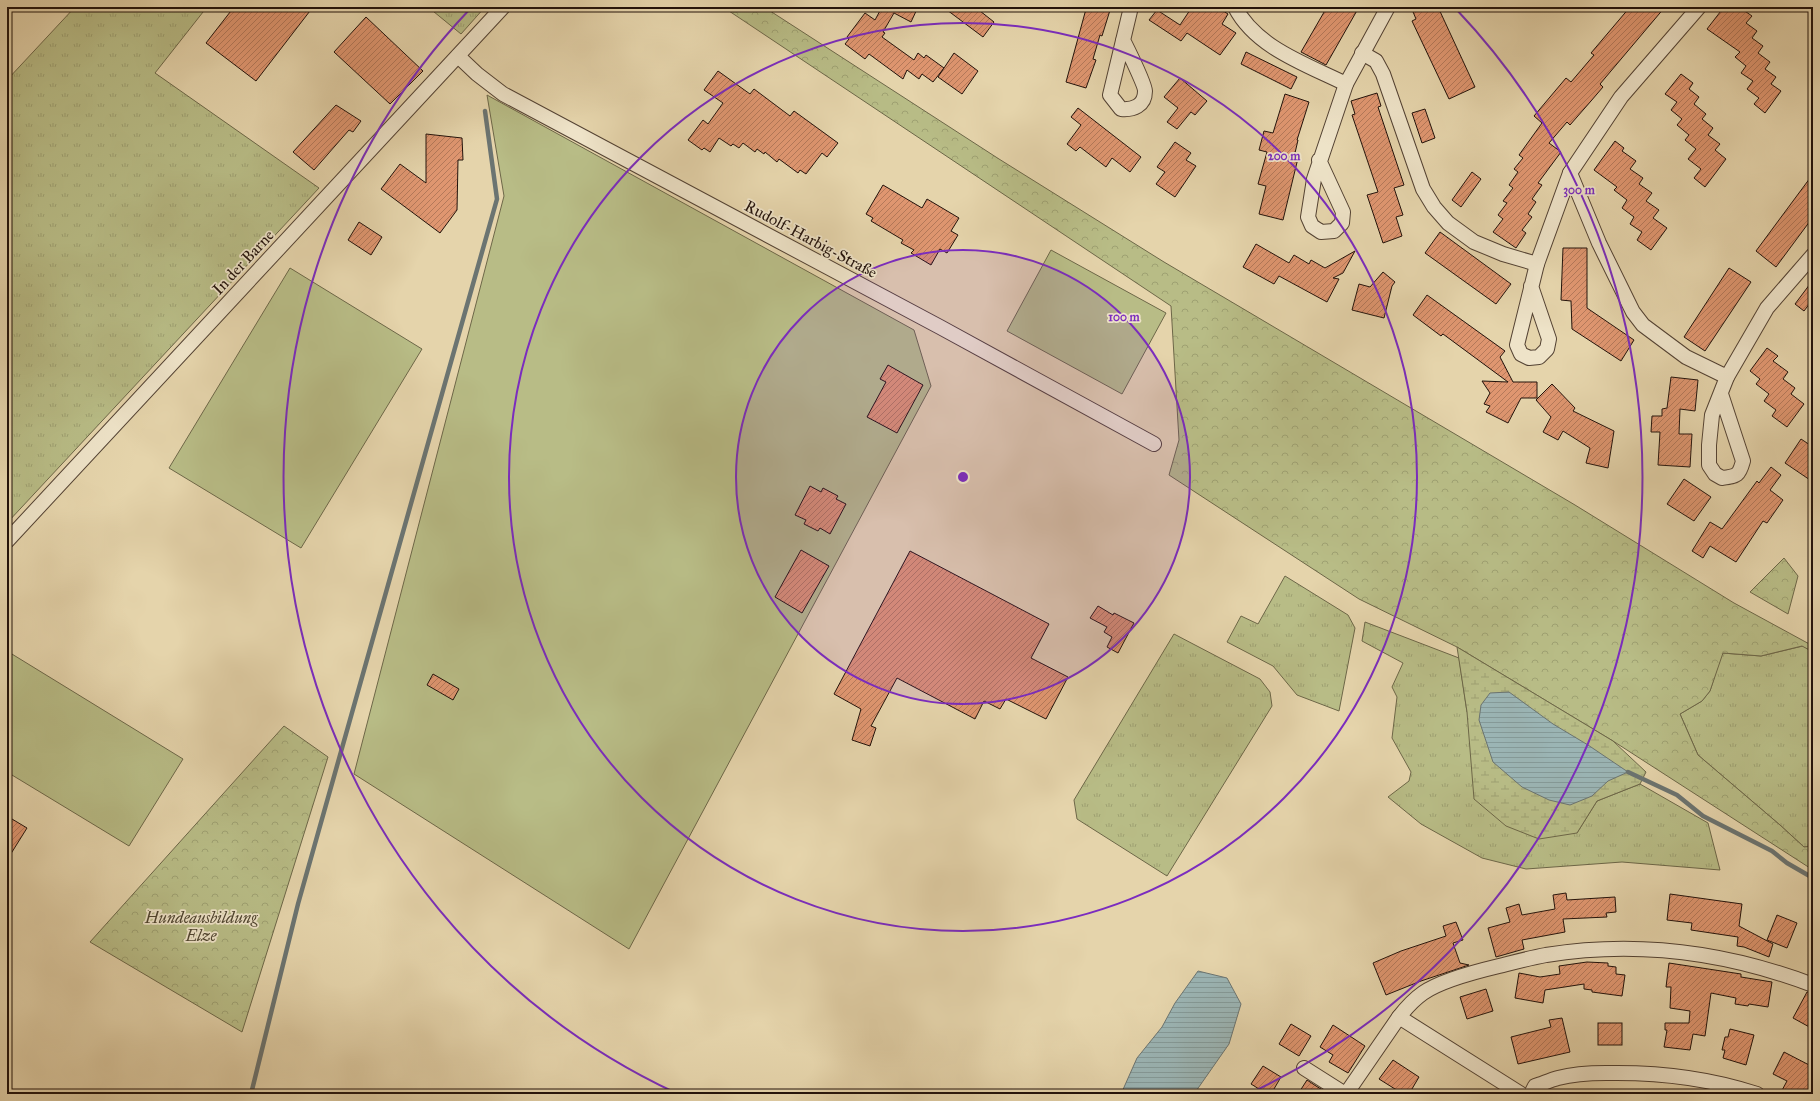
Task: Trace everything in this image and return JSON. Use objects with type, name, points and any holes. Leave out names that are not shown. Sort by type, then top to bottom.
[{"type":"street","name":"In der Barne","points":[[7,541],[503,7]]},
{"type":"street","points":[[1123,40],[1132,7]]},
{"type":"street","points":[[1235,7],[1251,29],[1275,48],[1346,84]]},
{"type":"street","points":[[1320,160],[1346,84],[1388,7]]},
{"type":"street","points":[[1531,286],[1537,264],[1570,173],[1621,97],[1699,7]]},
{"type":"street","points":[[1362,53],[1376,61],[1383,74],[1423,189],[1434,207],[1448,223],[1474,242],[1503,254],[1537,264]]},
{"type":"street","name":"Rudolf-Harbig-Straße","points":[[458,56],[477,74],[503,94],[940,327],[1154,444]]},
{"type":"street","points":[[1570,173],[1599,243],[1633,312],[1643,326],[1686,357],[1727,377]]},
{"type":"street","points":[[1721,394],[1743,461],[1740,471],[1735,477],[1722,478],[1715,474],[1708,465],[1712,415],[1727,377],[1767,308],[1813,255]]},
{"type":"street","points":[[1304,1068],[1346,1094],[1399,1017],[1407,1007],[1423,993],[1453,979],[1546,955],[1599,949],[1636,948],[1696,954],[1741,961],[1813,985]]},
{"type":"street","points":[[1399,1017],[1520,1094]]},
{"type":"street","points":[[1531,1094],[1535,1086],[1558,1078],[1593,1074],[1631,1073],[1670,1075],[1720,1083],[1757,1094]]},
{"type":"green space","points":[[75,7],[207,7],[155,73],[319,188],[7,523],[7,80]]},
{"type":"green space","points":[[428,7],[485,7],[461,34]]},
{"type":"green space","points":[[723,7],[764,7],[999,159],[1164,262],[1575,505],[1734,603],[1813,646],[1813,652],[1802,646],[1761,656],[1723,653],[1710,691],[1702,701],[1680,714],[1698,755],[1804,847],[1813,846],[1813,870],[1613,741],[1457,647],[1359,599],[1169,475],[1179,440],[1171,306]]},
{"type":"green space","points":[[487,95],[914,330],[931,386],[629,949],[354,774],[504,196]]},
{"type":"green space","points":[[1051,250],[1166,313],[1122,394],[1007,331]]},
{"type":"green space","points":[[290,268],[422,349],[301,548],[169,468]]},
{"type":"green space","points":[[1784,558],[1798,576],[1788,614],[1750,592]]},
{"type":"green space","points":[[1285,576],[1348,615],[1355,628],[1339,711],[1297,695],[1273,666],[1227,642],[1241,616],[1258,624]]},
{"type":"green space","points":[[1365,622],[1459,658],[1467,712],[1577,833],[1597,801],[1640,784],[1708,823],[1720,870],[1622,862],[1526,869],[1482,858],[1421,824],[1388,797],[1409,781],[1411,772],[1392,738],[1397,697],[1392,687],[1403,663],[1362,641]]},
{"type":"green space","points":[[1174,634],[1260,679],[1270,692],[1272,706],[1167,876],[1077,819],[1074,800]]},
{"type":"green space","points":[[1803,646],[1813,652],[1813,846],[1804,847],[1698,755],[1680,714],[1702,701],[1710,691],[1722,653],[1761,656]]},
{"type":"green space","points":[[1457,647],[1613,741],[1646,772],[1640,784],[1597,801],[1577,833],[1539,839],[1506,826],[1474,799],[1467,712]]},
{"type":"green space","points":[[7,651],[183,759],[129,846],[7,772]]},
{"type":"green space","name":"Hundeausbildung Elze","points":[[284,726],[328,757],[242,1032],[90,942]]},
{"type":"water","points":[[1509,692],[1553,724],[1628,772],[1608,781],[1592,796],[1570,805],[1549,800],[1522,787],[1493,762],[1479,720],[1481,705],[1490,693]]},
{"type":"water","points":[[1198,971],[1227,978],[1241,1004],[1229,1044],[1194,1094],[1121,1094],[1137,1058],[1162,1027],[1175,1003]]},
{"type":"building","points":[[234,7],[313,7],[256,81],[206,43]]},
{"type":"building","points":[[882,7],[918,7],[911,22],[894,13],[883,32],[885,33],[882,37],[914,60],[918,53],[924,58],[926,55],[944,68],[933,82],[922,74],[919,79],[907,70],[903,79],[869,54],[865,59],[845,44],[849,39],[847,37],[865,13],[875,20]]},
{"type":"building","points":[[943,7],[975,7],[994,22],[983,37]]},
{"type":"building","points":[[1089,7],[1111,7],[1102,36],[1100,35],[1093,59],[1096,60],[1086,88],[1066,82],[1086,9],[1088,10]]},
{"type":"building","points":[[1192,7],[1217,7],[1228,14],[1222,24],[1236,33],[1220,55],[1187,33],[1181,41],[1149,20],[1157,10],[1180,25]]},
{"type":"building","points":[[1327,7],[1359,7],[1326,65],[1301,52]]},
{"type":"building","points":[[1411,7],[1438,7],[1475,87],[1449,99],[1412,21],[1416,19]]},
{"type":"building","points":[[1630,7],[1665,7],[1600,84],[1603,87],[1570,125],[1567,122],[1549,143],[1561,152],[1538,183],[1542,185],[1532,199],[1536,202],[1528,214],[1532,217],[1522,230],[1526,233],[1516,248],[1493,232],[1503,219],[1498,215],[1507,203],[1503,201],[1513,188],[1509,185],[1518,172],[1514,169],[1523,158],[1519,155],[1542,123],[1534,116],[1566,78],[1571,82],[1594,55],[1591,53]]},
{"type":"building","points":[[1724,7],[1739,7],[1752,16],[1746,23],[1757,31],[1752,38],[1763,46],[1758,53],[1770,62],[1765,69],[1776,77],[1771,84],[1781,91],[1765,113],[1754,104],[1759,98],[1747,89],[1753,81],[1741,73],[1746,66],[1735,57],[1740,52],[1707,29]]},
{"type":"building","points":[[366,17],[423,71],[390,104],[334,52]]},
{"type":"building","points":[[1246,52],[1297,77],[1291,89],[1241,64]]},
{"type":"building","points":[[954,53],[978,71],[962,94],[938,77]]},
{"type":"building","points":[[718,71],[750,94],[754,89],[790,116],[794,111],[838,143],[827,157],[822,153],[806,174],[800,170],[798,173],[779,159],[777,162],[765,152],[764,154],[757,149],[755,152],[743,143],[739,148],[733,144],[731,146],[719,138],[710,152],[704,148],[702,150],[688,140],[703,120],[708,124],[723,103],[704,90]]},
{"type":"building","points":[[1681,74],[1693,83],[1689,89],[1699,97],[1694,104],[1706,114],[1702,119],[1713,128],[1708,135],[1720,144],[1715,150],[1726,159],[1705,187],[1694,178],[1701,169],[1688,159],[1696,149],[1685,140],[1689,135],[1677,125],[1682,119],[1671,110],[1677,102],[1665,94]]},
{"type":"building","points":[[1180,78],[1207,101],[1195,115],[1191,112],[1177,129],[1167,122],[1178,108],[1164,97]]},
{"type":"building","points":[[1377,93],[1381,106],[1378,107],[1404,185],[1394,188],[1403,215],[1396,217],[1402,236],[1383,243],[1367,195],[1378,192],[1352,115],[1355,114],[1351,101]]},
{"type":"building","points":[[1285,94],[1309,102],[1297,140],[1295,153],[1299,154],[1283,220],[1259,214],[1266,186],[1258,184],[1267,152],[1259,150],[1264,131],[1273,133]]},
{"type":"building","points":[[336,105],[361,121],[353,132],[349,130],[314,170],[293,152]]},
{"type":"building","points":[[1078,108],[1141,157],[1130,172],[1112,158],[1106,167],[1080,147],[1076,151],[1067,144],[1081,125],[1071,117]]},
{"type":"building","points":[[1425,109],[1435,138],[1422,143],[1412,113]]},
{"type":"building","points":[[426,134],[462,138],[463,160],[458,160],[457,210],[440,233],[381,189],[400,164],[426,183]]},
{"type":"building","points":[[1615,141],[1624,148],[1622,151],[1636,161],[1630,169],[1643,178],[1639,184],[1652,193],[1646,201],[1659,210],[1653,218],[1667,228],[1651,250],[1637,240],[1642,232],[1630,224],[1634,217],[1622,208],[1627,200],[1614,190],[1617,187],[1594,170]]},
{"type":"building","points":[[1175,142],[1191,153],[1186,160],[1196,166],[1175,197],[1156,184],[1165,172],[1157,167]]},
{"type":"building","points":[[1472,172],[1481,179],[1461,207],[1452,200]]},
{"type":"building","points":[[1813,174],[1813,217],[1776,267],[1756,251]]},
{"type":"building","points":[[883,185],[922,208],[927,199],[959,218],[951,231],[958,235],[947,253],[940,249],[931,265],[911,253],[914,250],[901,243],[903,240],[871,221],[873,218],[866,214]]},
{"type":"building","points":[[359,222],[382,237],[371,255],[348,240]]},
{"type":"building","points":[[1440,232],[1511,284],[1496,304],[1425,253]]},
{"type":"building","points":[[1256,244],[1289,263],[1294,255],[1309,264],[1311,260],[1325,268],[1355,251],[1343,273],[1333,278],[1339,279],[1327,302],[1279,276],[1274,284],[1243,267]]},
{"type":"building","points":[[1563,248],[1587,248],[1587,308],[1634,340],[1621,361],[1572,329],[1571,301],[1561,300]]},
{"type":"building","points":[[1729,268],[1751,282],[1705,351],[1684,337]]},
{"type":"building","points":[[1383,272],[1395,282],[1392,286],[1384,318],[1352,310],[1359,284],[1370,287]]},
{"type":"building","points":[[1813,280],[1813,299],[1804,311],[1795,304]]},
{"type":"building","points":[[1427,295],[1505,351],[1500,357],[1513,382],[1537,382],[1537,398],[1521,398],[1508,423],[1486,412],[1490,406],[1484,404],[1490,393],[1482,381],[1508,382],[1443,334],[1441,336],[1413,315]]},
{"type":"building","points":[[1767,348],[1778,356],[1773,361],[1788,372],[1783,379],[1795,388],[1791,394],[1804,404],[1787,427],[1772,416],[1776,410],[1764,401],[1769,394],[1756,384],[1760,379],[1750,371]]},
{"type":"building","points":[[888,365],[923,385],[897,433],[867,417],[886,382],[880,379]]},
{"type":"building","points":[[1671,377],[1698,380],[1695,411],[1680,409],[1679,434],[1692,434],[1690,467],[1658,465],[1660,432],[1651,432],[1652,416],[1662,416],[1662,409],[1667,408]]},
{"type":"building","points":[[1552,384],[1575,408],[1573,411],[1614,431],[1608,468],[1586,463],[1590,448],[1563,431],[1558,440],[1543,432],[1551,417],[1536,400]]},
{"type":"building","points":[[1801,439],[1813,447],[1813,482],[1785,463]]},
{"type":"building","points":[[1771,467],[1781,475],[1770,490],[1783,500],[1767,523],[1763,521],[1736,562],[1710,546],[1703,558],[1692,551],[1710,522],[1722,529],[1757,481],[1759,483]]},
{"type":"building","points":[[1684,479],[1711,497],[1694,521],[1667,504]]},
{"type":"building","points":[[810,486],[821,492],[823,488],[838,496],[836,499],[846,504],[830,534],[820,528],[818,531],[804,524],[806,520],[795,515]]},
{"type":"building","points":[[801,550],[829,566],[802,613],[775,597]]},
{"type":"building","points":[[910,551],[1049,624],[1031,658],[1068,677],[1046,719],[1006,699],[1000,709],[984,701],[975,719],[897,678],[871,726],[876,728],[870,746],[852,740],[861,709],[834,694]]},
{"type":"building","points":[[1098,606],[1113,615],[1114,613],[1134,623],[1118,653],[1107,647],[1112,637],[1104,632],[1107,627],[1090,618]]},
{"type":"building","points":[[433,674],[459,689],[453,700],[427,685]]},
{"type":"building","points":[[7,816],[27,828],[7,860]]},
{"type":"building","points":[[1566,893],[1567,900],[1615,897],[1616,912],[1606,913],[1607,917],[1563,919],[1565,932],[1522,940],[1524,949],[1496,957],[1488,928],[1510,922],[1506,908],[1519,904],[1522,915],[1555,909],[1553,895]]},
{"type":"building","points":[[1670,894],[1742,904],[1739,926],[1773,944],[1769,957],[1744,947],[1737,946],[1738,937],[1691,930],[1692,923],[1667,920]]},
{"type":"building","points":[[1777,915],[1797,923],[1787,948],[1767,940]]},
{"type":"building","points":[[1456,922],[1463,940],[1453,943],[1460,963],[1469,965],[1421,981],[1386,995],[1373,963],[1401,951],[1446,936],[1443,926]]},
{"type":"building","points":[[1587,962],[1608,963],[1608,966],[1616,967],[1616,974],[1625,975],[1622,996],[1592,992],[1592,990],[1584,989],[1584,984],[1545,990],[1543,1003],[1515,998],[1519,973],[1540,977],[1560,974],[1559,966]]},
{"type":"building","points":[[1669,963],[1741,974],[1741,977],[1772,982],[1768,1007],[1749,1004],[1748,1006],[1735,1004],[1736,998],[1711,993],[1705,1036],[1693,1034],[1690,1050],[1664,1047],[1667,1030],[1665,1030],[1665,1023],[1689,1023],[1690,1011],[1670,1008],[1671,987],[1666,987]]},
{"type":"building","points":[[1486,989],[1493,1011],[1467,1019],[1460,997]]},
{"type":"building","points":[[1807,992],[1813,993],[1813,1029],[1793,1018]]},
{"type":"building","points":[[1562,1018],[1570,1052],[1518,1064],[1511,1037],[1551,1027],[1549,1020]]},
{"type":"building","points":[[1598,1023],[1622,1023],[1622,1045],[1598,1045]]},
{"type":"building","points":[[1291,1024],[1311,1036],[1299,1056],[1279,1044]]},
{"type":"building","points":[[1333,1025],[1365,1046],[1348,1073],[1329,1062],[1333,1055],[1320,1047]]},
{"type":"building","points":[[1730,1029],[1754,1035],[1746,1065],[1723,1058],[1725,1050],[1722,1050],[1725,1037],[1728,1037]]},
{"type":"building","points":[[1784,1052],[1813,1067],[1813,1094],[1780,1094],[1787,1081],[1773,1074]]},
{"type":"building","points":[[1393,1060],[1419,1077],[1409,1094],[1403,1094],[1379,1079]]},
{"type":"building","points":[[1263,1066],[1281,1077],[1271,1094],[1267,1094],[1251,1084]]},
{"type":"building","points":[[1307,1080],[1316,1086],[1329,1094],[1298,1094]]},
{"type":"waterway","points":[[251,1094],[298,904],[497,199],[485,111]]},
{"type":"waterway","points":[[1628,772],[1677,795],[1703,816],[1772,851],[1787,863],[1813,878]]}]
